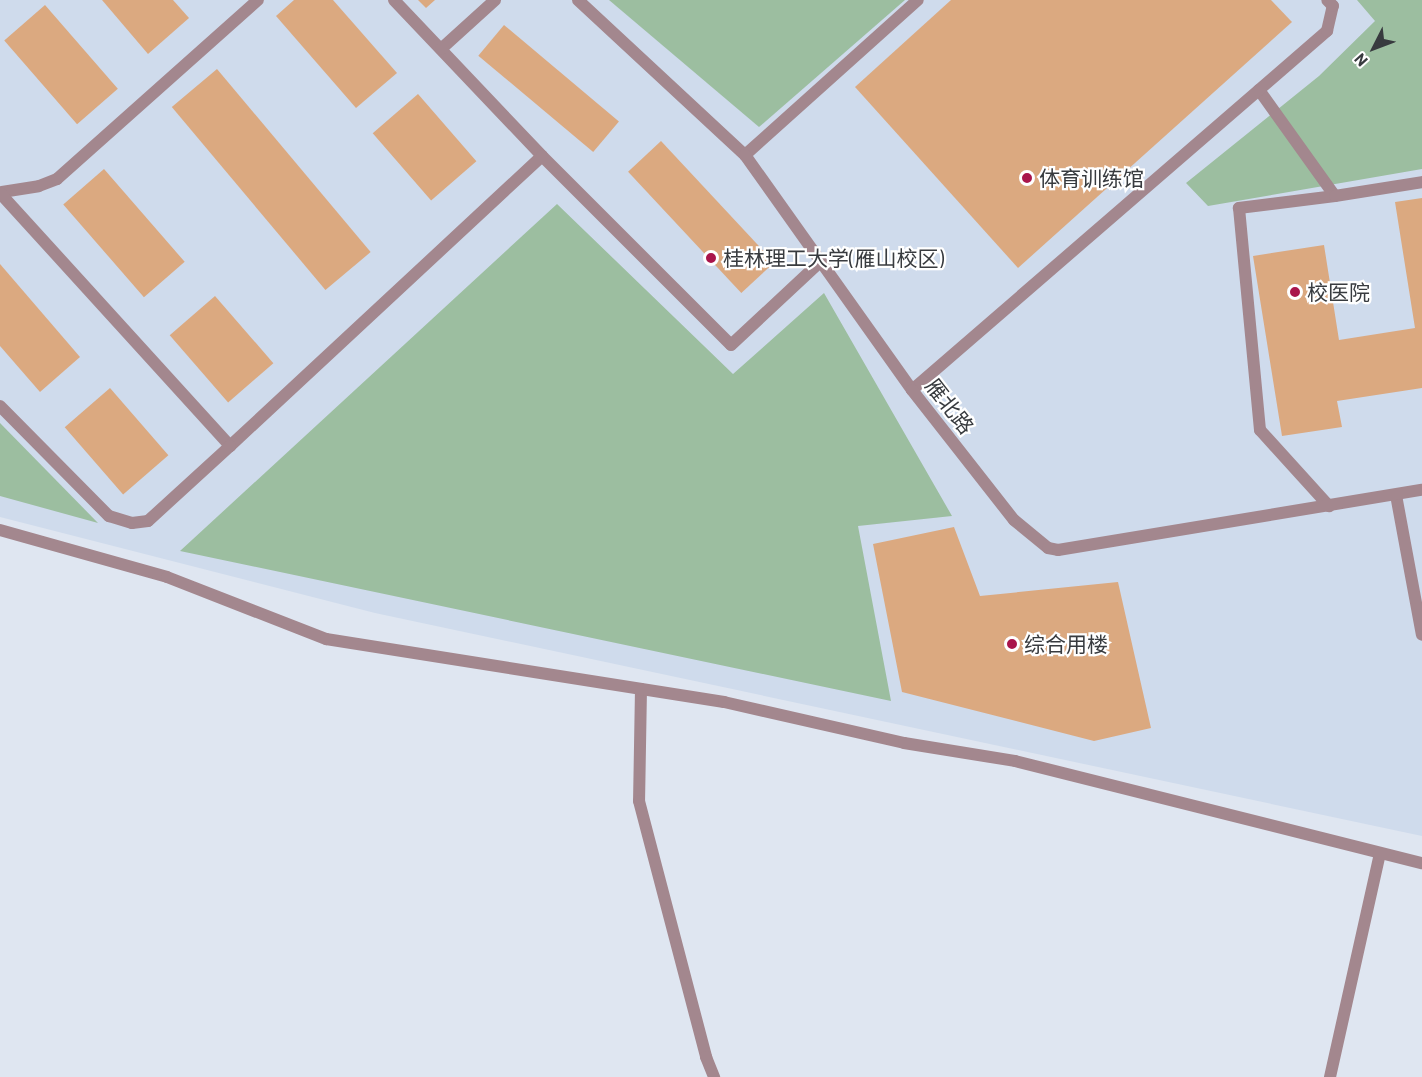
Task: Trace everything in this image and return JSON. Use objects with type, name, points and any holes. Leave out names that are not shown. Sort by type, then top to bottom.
[{"type":"street","points":[[1,193],[39,186],[57,179],[258,0]]},
{"type":"street","points":[[394,0],[542,156],[731,345],[821,261]]},
{"type":"street","points":[[441,49],[495,0]]},
{"type":"street","name":"雁北路","points":[[578,0],[745,155],[912,390],[1014,520],[1048,548],[1058,550],[1422,490]]},
{"type":"street","points":[[745,155],[918,0]]},
{"type":"street","points":[[912,390],[1328,31],[1333,6],[1327,0]]},
{"type":"street","points":[[1259,90],[1335,196]]},
{"type":"street","points":[[0,406],[109,516],[121,521],[148,521],[542,156]]},
{"type":"street","points":[[1329,506],[1260,430],[1239,208],[1422,182]]},
{"type":"street","points":[[1,193],[230,446]]},
{"type":"street","points":[[1396,495],[1422,635]]},
{"type":"street","points":[[0,530],[167,577],[326,639],[724,702],[904,743],[1016,762],[1422,863]]},
{"type":"street","points":[[640,689],[639,801],[706,1057],[714,1077]]},
{"type":"street","points":[[1330,1077],[1380,854]]},
{"type":"shaded area","name":"桂林理工大学(雁山校区)","points":[[0,0],[1422,0],[1422,836],[375,613],[0,517]]},
{"type":"green space","points":[[609,0],[905,0],[759,127]]},
{"type":"green space","points":[[1357,0],[1422,0],[1422,169],[1208,206],[1186,183],[1319,76],[1375,21]]},
{"type":"green space","points":[[557,204],[733,374],[824,293],[952,516],[858,526],[891,701],[180,551]]},
{"type":"green space","points":[[0,423],[98,523],[0,496]]},
{"type":"building","points":[[102,0],[173,0],[189,18],[148,54]]},
{"type":"building","points":[[294,0],[333,0],[397,73],[356,108],[276,16]]},
{"type":"building","points":[[418,0],[435,0],[426,8]]},
{"type":"building","name":"体育训练馆","points":[[951,0],[1271,0],[1292,22],[1018,268],[855,87]]},
{"type":"building","points":[[45,5],[118,89],[77,124],[4,40]]},
{"type":"building","points":[[504,25],[619,121],[593,152],[478,56]]},
{"type":"building","points":[[217,69],[371,252],[325,290],[172,107]]},
{"type":"building","points":[[418,94],[476,161],[431,201],[373,133]]},
{"type":"building","points":[[661,141],[774,262],[741,293],[628,172]]},
{"type":"building","points":[[104,169],[185,262],[144,297],[63,204]]},
{"type":"building","name":"校医院","points":[[1422,198],[1422,388],[1337,401],[1342,427],[1282,436],[1253,256],[1324,245],[1339,340],[1415,328],[1395,202]]},
{"type":"building","points":[[0,264],[80,357],[40,392],[0,346]]},
{"type":"building","points":[[215,296],[273,363],[228,403],[170,335]]},
{"type":"building","points":[[110,388],[168,455],[123,495],[65,427]]},
{"type":"building","name":"综合用楼","points":[[954,527],[980,596],[1118,582],[1151,728],[1094,741],[902,692],[873,544]]},
{"type":"place","name":"体育训练馆","points":[[1027,178]]},
{"type":"place","name":"桂林理工大学(雁山校区)","points":[[711,258]]},
{"type":"place","name":"校医院","points":[[1295,292]]},
{"type":"place","name":"综合用楼","points":[[1012,644]]}]
